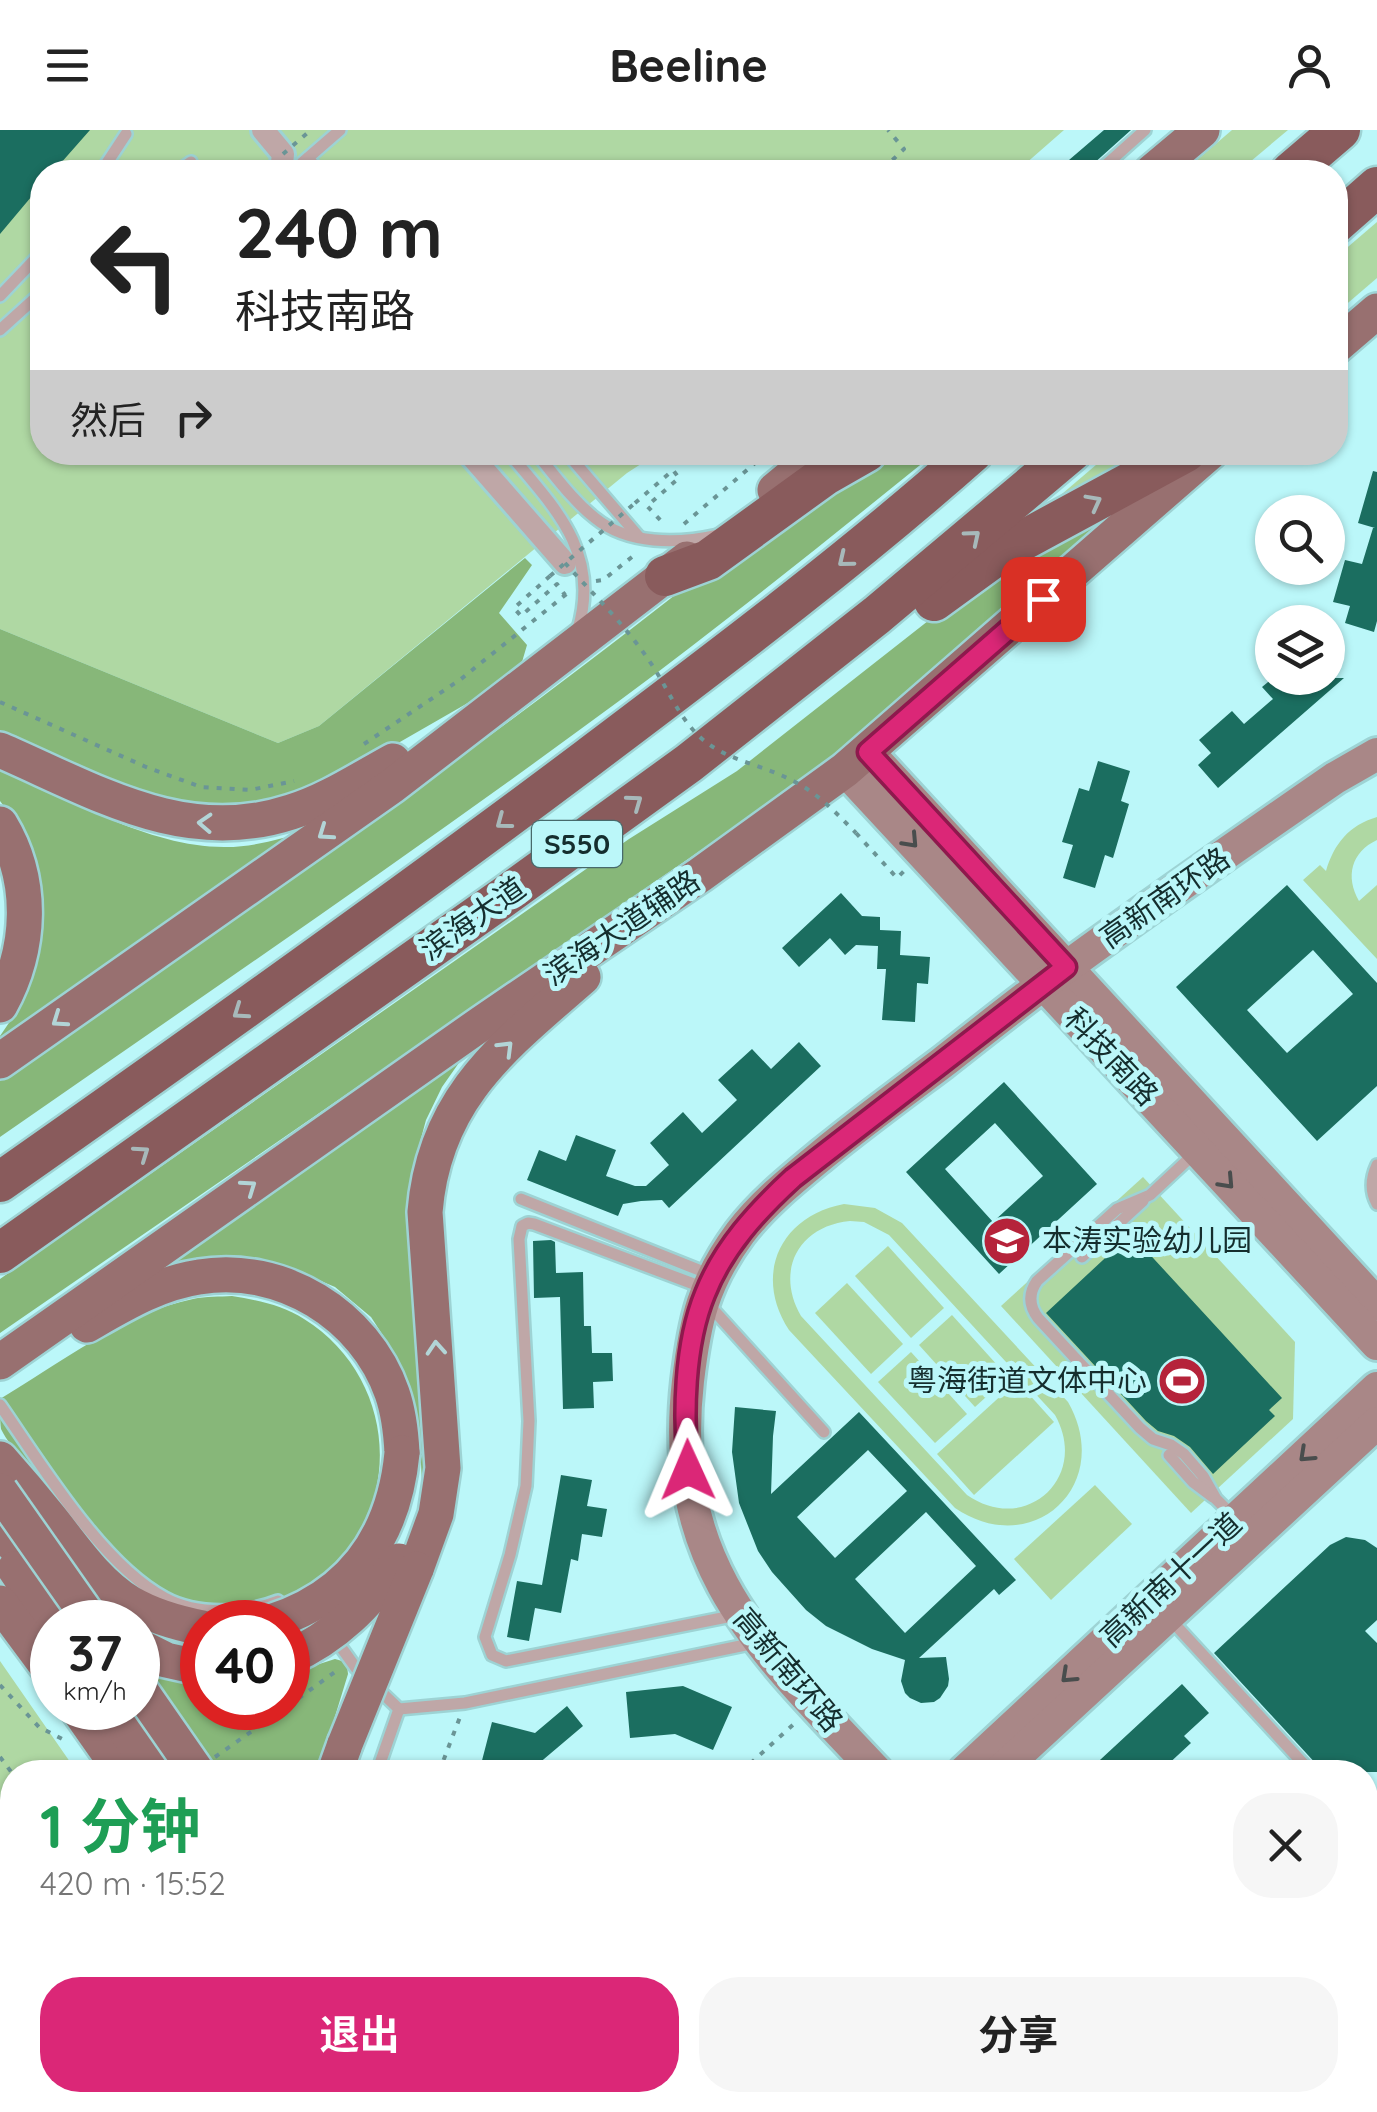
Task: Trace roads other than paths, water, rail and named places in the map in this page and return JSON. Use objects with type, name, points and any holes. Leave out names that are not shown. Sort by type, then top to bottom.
[{"type":"highway","points":[[1305,160],[1340,130]]},
{"type":"highway","points":[[1348,213],[1377,187]]},
{"type":"highway","points":[[648,554],[708,560],[843,465]]},
{"type":"highway","name":"滨海大道","points":[[15,1172],[439,870],[658,706],[848,558],[958,465]]},
{"type":"highway","name":"滨海大道","points":[[0,1253],[689,762],[878,615],[1056,465]]},
{"type":"highway","points":[[689,762],[816,688],[989,561],[1163,465]]},
{"type":"main road","points":[[1166,160],[1202,130]]},
{"type":"main road","points":[[0,1061],[392,786],[556,661],[648,554],[718,535],[805,465]]},
{"type":"main road","name":"滨海大道辅路","points":[[0,1362],[466,1034],[700,875],[856,761],[1195,465]]},
{"type":"main road","points":[[0,750],[166,818],[198,824],[264,820],[340,791],[556,661]]},
{"type":"main road","points":[[0,824],[17,860],[25,926],[20,956],[0,1005]]},
{"type":"main road","points":[[340,1758],[407,1565],[438,1503],[443,1446],[425,1212],[428,1180],[446,1124],[464,1096],[511,1042],[700,875]]},
{"type":"main road","points":[[0,1380],[118,1307],[172,1282],[231,1274],[257,1277],[290,1287],[330,1309],[377,1360],[392,1392],[400,1422],[402,1453],[399,1483],[378,1540],[340,1586],[310,1606]]},
{"type":"main road","points":[[0,1458],[107,1586],[128,1602],[180,1624]]},
{"type":"main road","points":[[0,1490],[79,1600]]},
{"type":"main road","points":[[0,1531],[68,1600]]},
{"type":"main road","points":[[0,1548],[36,1600]]},
{"type":"main road","points":[[310,1648],[348,1620],[407,1565]]},
{"type":"main road","points":[[0,1603],[30,1643]]},
{"type":"main road","points":[[160,1715],[197,1760]]},
{"type":"main road","points":[[86,1730],[129,1760]]},
{"type":"main road","points":[[122,1730],[138,1760]]},
{"type":"street","points":[[263,130],[292,160]]},
{"type":"street","points":[[478,465],[561,574]]},
{"type":"street","name":"高新南环路","points":[[866,1760],[759,1642],[716,1574],[706,1550],[689,1490],[686,1396],[693,1334],[707,1288],[740,1233],[793,1178],[1055,976],[1334,778],[1377,754]]},
{"type":"street","name":"科技南路","points":[[856,761],[1055,976],[1377,1304]]},
{"type":"street","name":"科技南路","points":[[1055,976],[1198,1150],[1377,1344]]},
{"type":"street","name":"高新南十一道","points":[[976,1760],[1226,1509],[1377,1388]]},
{"type":"street","name":"高新南十一道","points":[[1012,1760],[1377,1423]]},
{"type":"lane","points":[[297,160],[340,130]]},
{"type":"lane","points":[[1111,160],[1144,130]]},
{"type":"lane","points":[[109,160],[126,134]]},
{"type":"lane","points":[[0,296],[30,265]]},
{"type":"lane","points":[[0,330],[30,303]]},
{"type":"lane","points":[[519,465],[561,517],[584,570],[585,608],[556,661]]},
{"type":"lane","points":[[548,465],[597,520],[648,554]]},
{"type":"lane","points":[[576,465],[648,554]]},
{"type":"lane","points":[[1082,1257],[1198,1150]]},
{"type":"lane","points":[[1377,1165],[1372,1188],[1377,1204]]},
{"type":"lane","points":[[1150,1195],[1117,1209],[1037,1281],[1030,1294],[1031,1306],[1140,1428],[1191,1460],[1226,1509]]},
{"type":"lane","points":[[521,1199],[707,1288],[824,1432]]},
{"type":"lane","points":[[707,1288],[534,1224],[522,1226],[518,1239],[530,1422],[526,1486],[485,1637],[492,1655],[506,1661],[740,1615]]},
{"type":"lane","points":[[0,1405],[45,1470],[124,1570],[167,1600],[180,1603]]},
{"type":"lane","points":[[1169,1456],[1226,1509]]},
{"type":"lane","points":[[301,1592],[350,1661],[399,1709],[465,1703],[759,1642]]},
{"type":"lane","points":[[1168,1617],[1301,1760]]},
{"type":"lane","points":[[381,1760],[399,1709]]},
{"type":"place","name":"本涛实验幼儿园","points":[[1007,1241]]},
{"type":"place","name":"粤海街道文体中心","points":[[1182,1381]]}]
